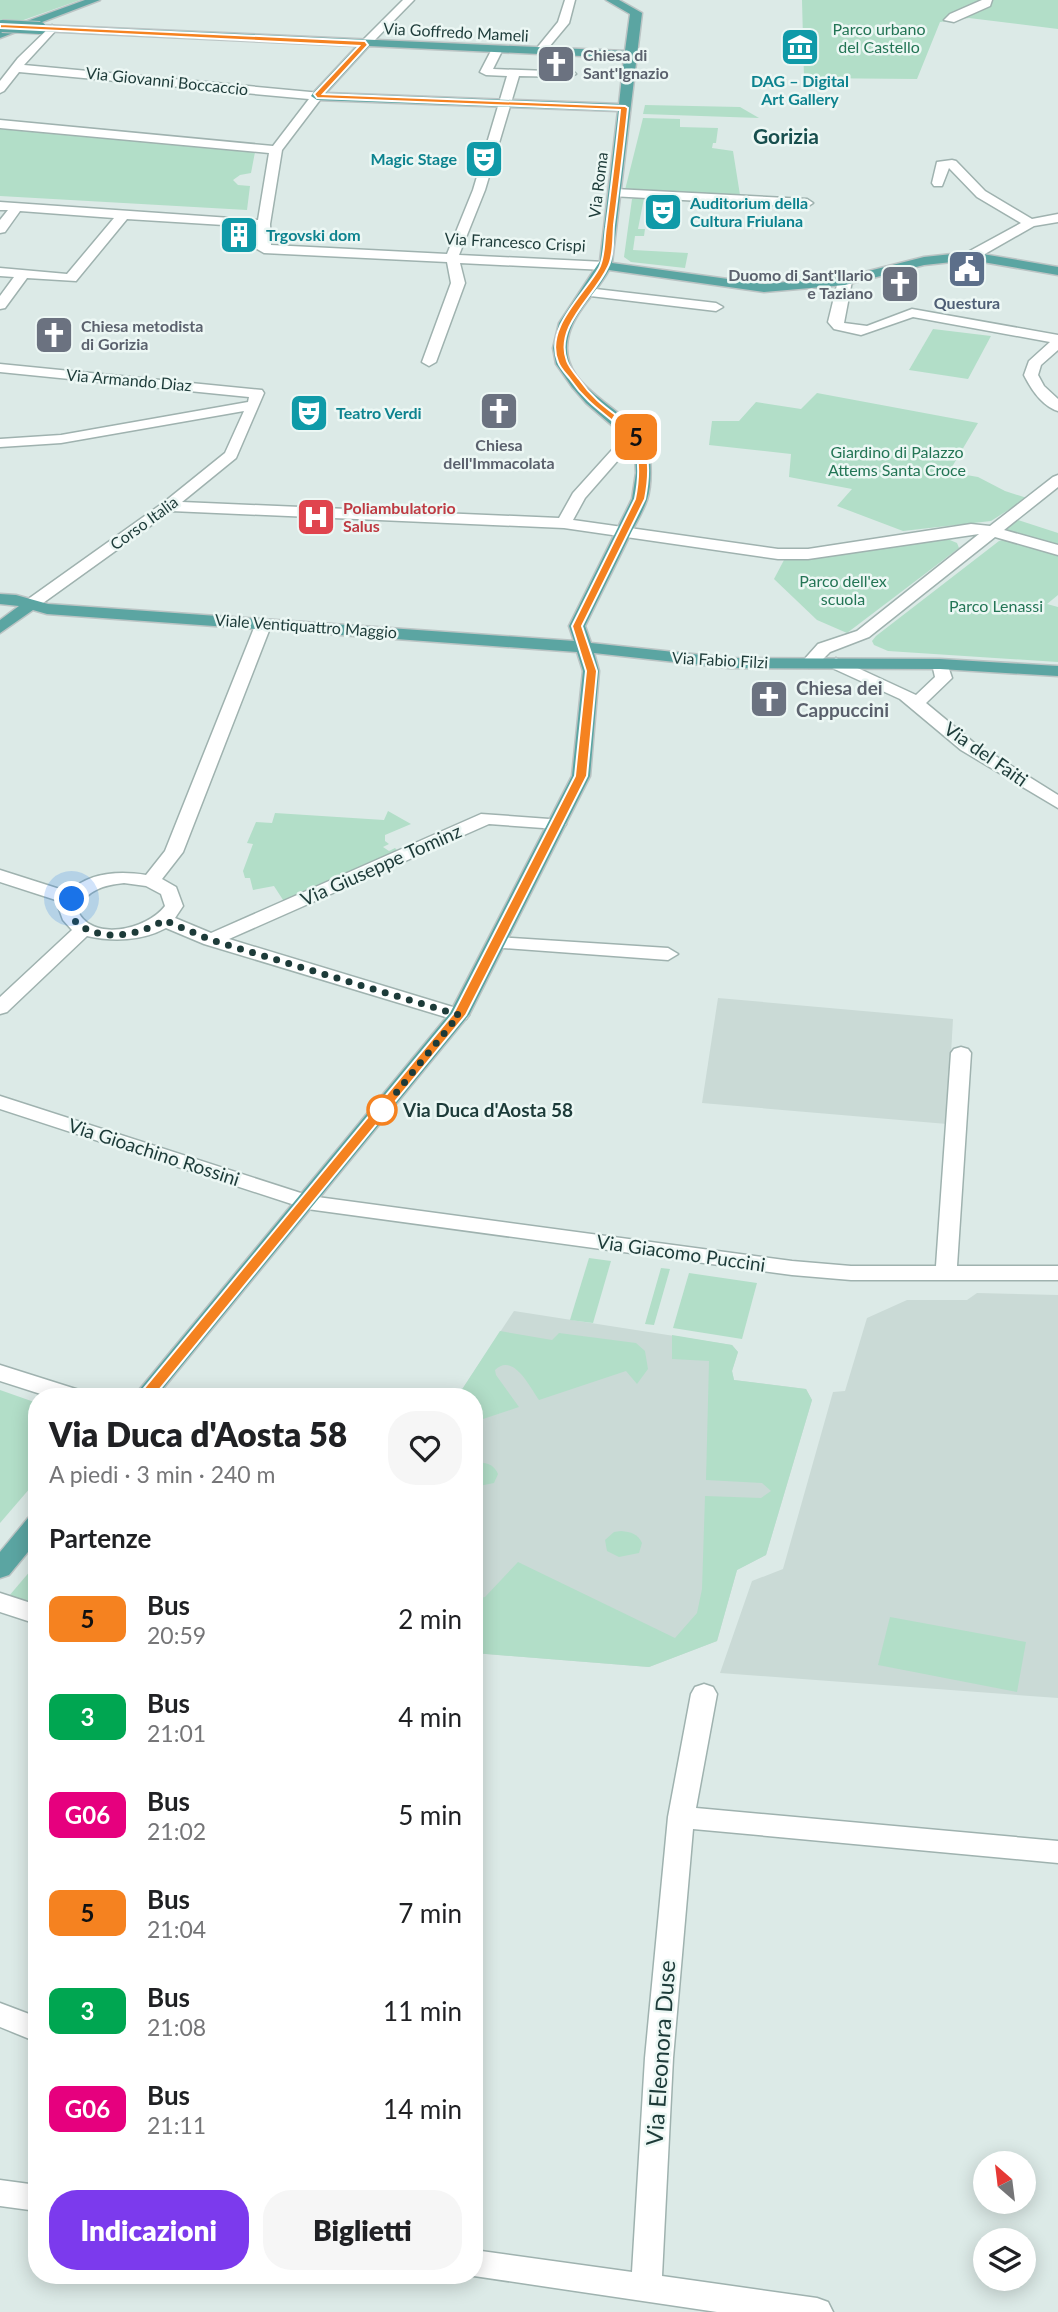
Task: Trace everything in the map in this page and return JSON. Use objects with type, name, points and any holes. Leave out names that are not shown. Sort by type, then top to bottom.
[{"type":"main road","points":[[1,29],[95,0]]},
{"type":"main road","name":"Via Roma","points":[[605,266],[636,13],[611,0]]},
{"type":"main road","name":"Via Goffredo Mameli","points":[[1,29],[46,28],[630,55]]},
{"type":"main road","points":[[317,96],[365,44]]},
{"type":"main road","points":[[317,96],[625,108]]},
{"type":"main road","name":"Via Francesco Crispi","points":[[605,266],[764,288],[845,281],[923,261],[971,256],[1058,271]]},
{"type":"main road","points":[[152,1388],[459,1015],[581,776],[591,671],[577,626],[640,499],[644,479],[638,439],[583,392],[562,362],[559,344],[564,327],[605,266]]},
{"type":"main road","name":"Viale Ventiquattro Maggio","points":[[0,599],[47,610],[583,647]]},
{"type":"main road","name":"Corso Italia","points":[[0,628],[30,605]]},
{"type":"main road","name":"Via Fabio Filzi","points":[[583,647],[729,663],[940,664],[1058,671]]},
{"type":"main road","points":[[0,1569],[28,1535]]},
{"type":"street","points":[[365,44],[410,0]]},
{"type":"street","points":[[540,51],[563,23],[570,0]]},
{"type":"street","points":[[950,20],[986,4],[987,0]]},
{"type":"street","points":[[0,89],[46,28]]},
{"type":"street","points":[[497,49],[486,72],[570,74]]},
{"type":"street","name":"Via Giovanni Boccaccio","points":[[16,68],[317,96]]},
{"type":"street","points":[[429,362],[458,283],[452,257],[479,190],[514,73]]},
{"type":"street","points":[[0,206],[264,224],[276,150],[317,96]]},
{"type":"street","points":[[0,124],[276,150]]},
{"type":"street","points":[[938,183],[941,165],[952,164],[981,194],[1030,223]]},
{"type":"street","points":[[615,193],[807,203]]},
{"type":"street","points":[[0,229],[16,208]]},
{"type":"street","points":[[0,272],[71,278],[123,215]]},
{"type":"street","points":[[971,256],[1030,223],[1058,218]]},
{"type":"street","name":"Via Francesco Crispi","points":[[264,224],[264,248],[605,266]]},
{"type":"street","points":[[0,305],[23,274]]},
{"type":"street","points":[[845,281],[835,322],[839,326],[861,331],[912,313],[1058,341]]},
{"type":"street","points":[[587,292],[716,307]]},
{"type":"street","points":[[1058,341],[1034,364],[1031,375],[1038,388],[1058,407]]},
{"type":"street","name":"Via Armando Diaz","points":[[0,368],[256,399]]},
{"type":"street","points":[[0,443],[61,439],[256,399]]},
{"type":"street","name":"Corso Italia","points":[[30,605],[168,506],[232,455],[256,399]]},
{"type":"street","points":[[564,523],[578,496],[634,434]]},
{"type":"street","points":[[809,663],[824,648],[863,634],[1058,480]]},
{"type":"street","points":[[168,506],[564,523],[778,554],[808,554],[971,529],[991,531],[1058,551]]},
{"type":"street","points":[[151,881],[174,852],[264,623]]},
{"type":"street","points":[[859,663],[855,650],[863,634]]},
{"type":"street","points":[[836,663],[911,699]]},
{"type":"street","points":[[883,663],[911,699]]},
{"type":"street","points":[[911,699],[944,678],[940,664]]},
{"type":"street","name":"Via del Faiti","points":[[911,699],[967,746],[1058,803]]},
{"type":"street","name":"Via Giuseppe Tominz","points":[[211,940],[487,818],[556,824]]},
{"type":"street","points":[[0,876],[72,899]]},
{"type":"street","points":[[134,877],[151,881],[169,891],[174,906],[164,920],[146,930],[125,934],[99,934],[84,929],[69,914],[72,899],[82,889],[106,879],[134,877]]},
{"type":"street","points":[[164,920],[211,940],[459,1015]]},
{"type":"street","points":[[0,1008],[84,929]]},
{"type":"street","points":[[497,943],[668,954]]},
{"type":"street","points":[[946,1273],[961,1053]]},
{"type":"street","name":"Via Gioachino Rossini","points":[[0,1102],[307,1202]]},
{"type":"street","name":"Via Giacomo Puccini","points":[[307,1202],[792,1268],[851,1273],[1058,1273]]},
{"type":"street","points":[[0,1373],[46,1388]]},
{"type":"street","points":[[0,1602],[28,1612]]},
{"type":"street","name":"Via Eleonora Duse","points":[[646,2289],[659,2058],[681,1817],[704,1694]]},
{"type":"street","points":[[681,1817],[1058,1852]]},
{"type":"street","points":[[0,2015],[28,2026]]},
{"type":"street","points":[[0,2193],[28,2197]]},
{"type":"street","points":[[483,2264],[817,2312]]},
{"type":"shaded area","points":[[718,998],[953,1019],[947,1124],[702,1103]]},
{"type":"shaded area","points":[[977,1293],[1058,1295],[1058,1698],[720,1673],[752,1581],[783,1569],[833,1392],[845,1391],[867,1318],[907,1300],[967,1300]]},
{"type":"shaded area","points":[[514,1311],[732,1345],[738,1352],[732,1371],[734,1380],[806,1389],[812,1400],[766,1555],[737,1570],[717,1641],[649,1667],[483,1654],[483,1388],[463,1388]]},
{"type":"green space","points":[[0,0],[80,0],[15,23],[0,22]]},
{"type":"green space","name":"Parco urbano del Castello","points":[[802,0],[1058,0],[1058,29],[969,18],[940,22],[917,79],[804,78]]},
{"type":"green space","points":[[645,105],[740,107],[759,118],[643,114]]},
{"type":"green space","points":[[643,118],[680,119],[680,127],[718,128],[716,143],[713,143],[712,148],[733,151],[740,195],[625,190]]},
{"type":"green space","points":[[0,129],[255,152],[251,173],[240,175],[233,180],[238,185],[250,186],[247,210],[0,196]]},
{"type":"green space","points":[[644,198],[638,229],[645,229],[644,236],[635,236],[633,250],[688,253],[685,268],[631,262],[624,257],[632,199]]},
{"type":"green space","points":[[933,329],[991,336],[968,379],[909,370]]},
{"type":"green space","name":"Giardino di Palazzo Attems Santa Croce","points":[[817,393],[978,423],[949,472],[978,477],[1005,491],[1027,498],[991,521],[903,531],[837,506],[852,489],[789,477],[791,454],[709,445],[712,421],[739,421],[756,402],[801,409]]},
{"type":"green space","points":[[1018,520],[1058,533],[1058,546],[1005,530]]},
{"type":"green space","name":"Parco dell'ex scuola","points":[[945,538],[957,543],[959,548],[847,633],[817,620],[774,579],[784,560]]},
{"type":"green space","name":"Parco Lenassi","points":[[1003,540],[1058,556],[1058,595],[1047,604],[1058,607],[1058,662],[888,651],[874,645],[872,641],[876,636]]},
{"type":"green space","points":[[388,811],[411,824],[385,835],[385,841],[389,844],[383,847],[389,851],[395,848],[398,851],[285,903],[274,886],[253,890],[250,878],[245,878],[243,871],[253,844],[247,843],[256,822],[272,823],[275,813],[384,820]]},
{"type":"green space","points":[[589,1258],[611,1261],[593,1323],[570,1320]]},
{"type":"green space","points":[[661,1268],[670,1269],[654,1325],[645,1324]]},
{"type":"green space","points":[[689,1273],[757,1283],[742,1339],[673,1328]]},
{"type":"green space","points":[[500,1331],[552,1340],[559,1333],[636,1343],[645,1351],[648,1369],[637,1384],[626,1371],[539,1400],[520,1373],[508,1365],[502,1366],[495,1370],[496,1375],[519,1407],[483,1419],[483,1388],[463,1388]]},
{"type":"green space","points":[[672,1335],[732,1345],[738,1352],[732,1371],[734,1380],[806,1389],[812,1400],[766,1555],[737,1570],[717,1641],[649,1667],[483,1654],[483,1597],[518,1562],[675,1638],[697,1613],[702,1589],[705,1496],[761,1498],[771,1491],[762,1483],[706,1480],[709,1361],[672,1359]]},
{"type":"green space","points":[[0,1390],[28,1400],[28,1490],[0,1523]]},
{"type":"green space","points":[[483,1463],[494,1468],[498,1474],[494,1483],[483,1485]]},
{"type":"green space","points":[[621,1531],[638,1537],[642,1543],[639,1553],[619,1557],[607,1551],[605,1540],[614,1532]]},
{"type":"green space","points":[[28,1574],[28,1603],[9,1596]]},
{"type":"green space","points":[[890,1617],[1026,1642],[1017,1692],[878,1665]]},
{"type":"bus line","name":"5","points":[[0,26],[365,44],[317,96],[625,108],[605,266],[564,327],[559,344],[562,362],[583,392],[638,439],[644,479],[640,499],[577,626],[591,671],[581,776],[459,1015],[153,1388]]},
{"type":"place","name":"DAG – Digital Art Gallery","points":[[800,47]]},
{"type":"place","name":"Chiesa di Sant'Ignazio","points":[[556,64]]},
{"type":"place","name":"Magic Stage","points":[[484,159]]},
{"type":"place","name":"Auditorium della Cultura Friulana","points":[[663,212]]},
{"type":"place","name":"Trgovski dom","points":[[239,235]]},
{"type":"place","name":"Questura","points":[[967,269]]},
{"type":"place","name":"Duomo di Sant'Ilario e Taziano","points":[[900,284]]},
{"type":"place","name":"Chiesa metodista di Gorizia","points":[[54,335]]},
{"type":"place","name":"Chiesa dell'Immacolata","points":[[499,411]]},
{"type":"place","name":"Teatro Verdi","points":[[309,413]]},
{"type":"place","name":"Poliambulatorio Salus","points":[[316,517]]},
{"type":"place","name":"Chiesa dei Cappuccini","points":[[769,699]]},
{"type":"place","name":"Via Duca d'Aosta 58","points":[[382,1110]]},
{"type":"district","name":"Gorizia","points":[[786,137]]},
{"type":"route","points":[[72,899],[68,909],[75,923],[99,934],[138,933],[164,920],[211,940],[459,1015],[379,1114],[382,1110]]}]
